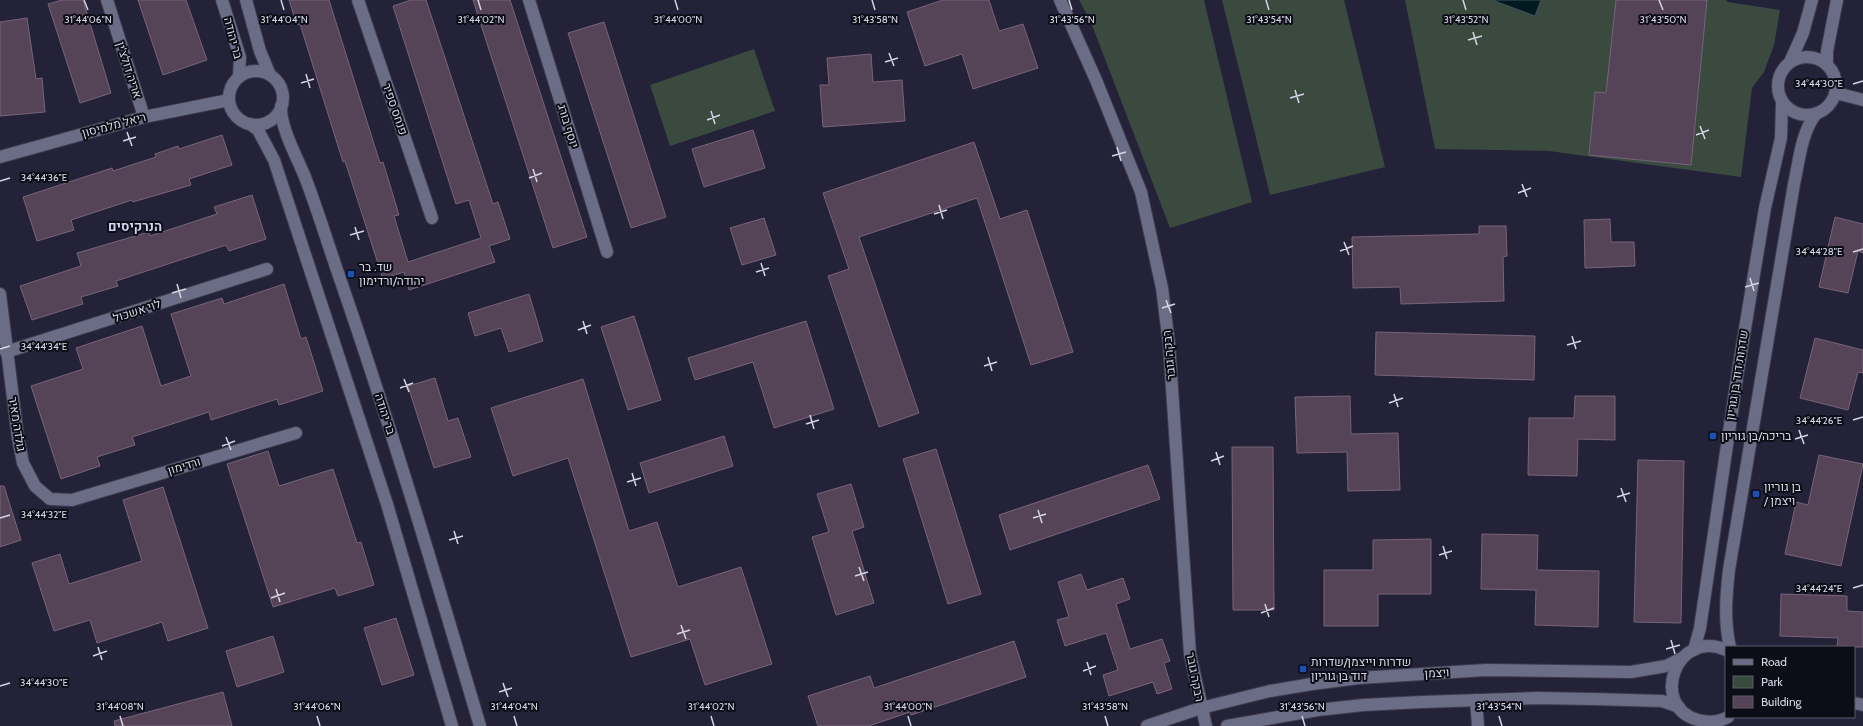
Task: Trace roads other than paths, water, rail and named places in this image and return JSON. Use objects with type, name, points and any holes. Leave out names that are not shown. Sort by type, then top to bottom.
[{"type":"street","name":"אריה דולצ'ין","points":[[106,0],[144,116]]},
{"type":"street","name":"בר יהודה","points":[[222,0],[240,56],[239,76]]},
{"type":"street","name":"בר יהודה","points":[[246,0],[260,51],[270,75]]},
{"type":"street","name":"פנחס ספיר","points":[[358,0],[432,218]]},
{"type":"street","name":"יוסף בורג","points":[[529,0],[607,252]]},
{"type":"street","name":"רבקה גובר","points":[[1060,0],[1097,84],[1141,192],[1162,288],[1169,344],[1190,654],[1206,726]]},
{"type":"street","points":[[1790,62],[1802,57],[1809,57],[1822,61],[1827,65],[1835,78],[1836,93],[1828,107],[1815,115],[1800,115],[1787,107],[1782,101],[1779,93],[1780,76],[1790,62],[1803,33],[1812,0]]},
{"type":"street","points":[[1827,65],[1827,51],[1836,0]]},
{"type":"street","points":[[250,124],[258,124],[273,119],[282,106],[281,89],[270,75],[262,71],[254,71],[239,76],[231,87],[229,100],[236,115],[258,130],[274,160],[387,504],[452,726]]},
{"type":"street","points":[[1836,93],[1863,100]]},
{"type":"street","name":"ריאל מלמיסון","points":[[0,158],[144,116],[229,100]]},
{"type":"street","name":"שדרות דוד בן גוריון","points":[[1694,650],[1700,628],[1764,208],[1781,138],[1782,101]]},
{"type":"street","name":"בר יהודה","points":[[282,106],[281,111],[288,137],[305,176],[410,489],[480,726]]},
{"type":"street","name":"שדרות דוד בן גוריון","points":[[1730,646],[1727,626],[1726,595],[1731,562],[1794,184],[1806,134],[1810,121],[1815,115]]},
{"type":"street","name":"לוי אשכול","points":[[6,352],[267,270]]},
{"type":"street","name":"גולדה מאיר","points":[[0,294],[6,352],[18,438],[24,463],[35,486],[50,499],[72,500]]},
{"type":"street","name":"ורדימון","points":[[72,500],[296,432]]},
{"type":"street","points":[[1694,650],[1704,647],[1715,647],[1725,650]]},
{"type":"street","name":"ויצמן","points":[[1147,726],[1201,708],[1270,691],[1312,684],[1359,678],[1486,670],[1631,672],[1666,666],[1694,650]]},
{"type":"street","points":[[1682,658],[1674,671],[1672,687],[1674,698],[1686,716]]},
{"type":"street","points":[[1227,726],[1318,710],[1363,705],[1537,698],[1662,701],[1686,716],[1705,722],[1714,722],[1727,718]]},
{"type":"street","points":[[1476,700],[1478,726]]},
{"type":"water","points":[[1492,0],[1541,0],[1535,16]]},
{"type":"place","name":"שד. בר יהודה/ורדימון","points":[[351,274]]},
{"type":"place","name":"בריכה/בן גוריון","points":[[1713,436]]},
{"type":"place","name":"בן גוריון / ויצמן","points":[[1756,494]]},
{"type":"place","name":"שדרות וייצמן/שדרות דוד בן גוריון","points":[[1303,669]]},
{"type":"district","name":"הנרקיסים","points":[[135,226]]}]
